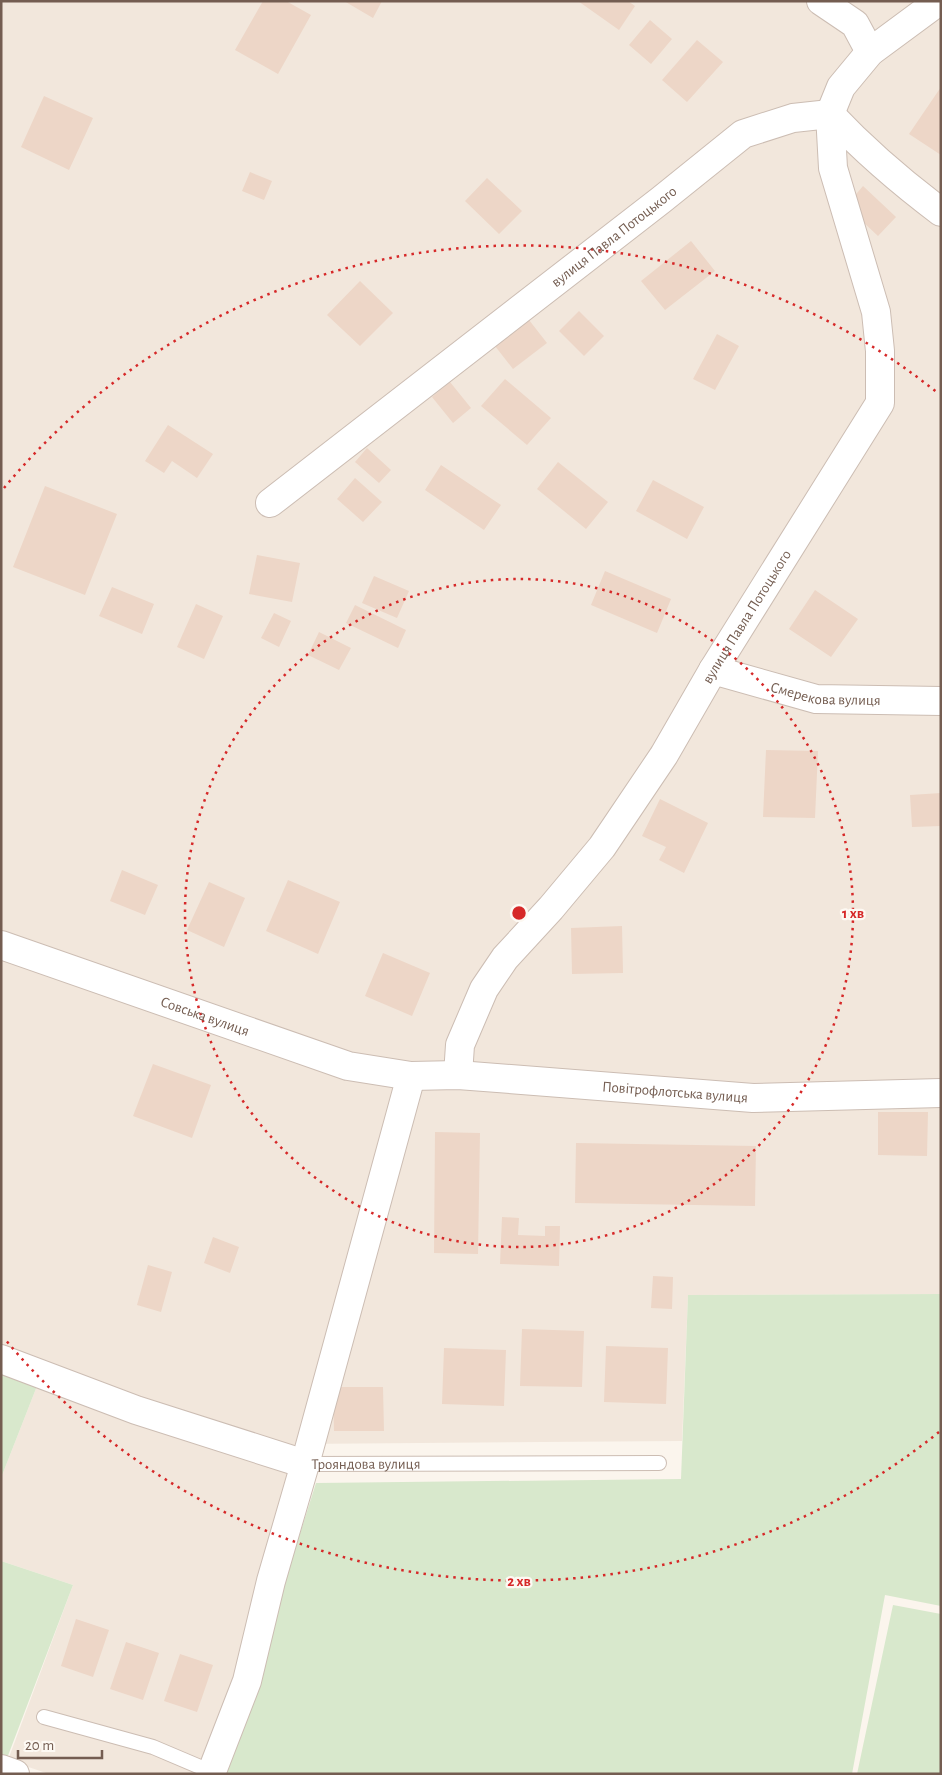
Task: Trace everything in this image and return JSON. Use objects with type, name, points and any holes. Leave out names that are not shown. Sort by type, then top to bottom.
[{"type":"street","points":[[821,1],[855,24],[870,52]]},
{"type":"street","name":"вулиця Павла Потоцького","points":[[458,1075],[460,1045],[484,988],[505,958],[551,908],[602,847],[664,755],[713,670],[880,403],[880,351],[876,312],[833,168],[830,114],[841,87],[870,52],[939,1]]},
{"type":"street","points":[[830,114],[860,146],[899,180],[941,212]]},
{"type":"street","name":"вулиця Павла Потоцького","points":[[270,503],[661,200],[743,134],[793,118],[830,114]]},
{"type":"street","name":"Смерекова вулиця","points":[[713,670],[816,699],[941,701]]},
{"type":"street","name":"Совська вулиця","points":[[1,946],[348,1066],[411,1076]]},
{"type":"street","name":"Повітрофлотська вулиця","points":[[411,1076],[458,1075],[754,1098],[941,1093]]},
{"type":"street","points":[[211,1773],[247,1681],[271,1581],[305,1464],[411,1076]]},
{"type":"street","name":"Трояндова вулиця","points":[[1,1359],[136,1410],[305,1464]]},
{"type":"street","points":[[1,1769],[15,1774]]},
{"type":"lane","name":"Трояндова вулиця","points":[[305,1464],[659,1463]]},
{"type":"lane","points":[[44,1716],[153,1748],[211,1773]]},
{"type":"shaded area","points":[[1,1],[941,1],[941,1294],[688,1295],[682,1441],[299,1444],[235,1680],[199,1774],[49,1774],[8,1760],[73,1585],[1,1561],[1,1478],[37,1386],[1,1346]]},
{"type":"green space","points":[[941,1294],[941,1606],[885,1595],[852,1774],[224,1774],[316,1483],[681,1479],[688,1295]]},
{"type":"green space","points":[[1,1373],[37,1386],[1,1478]]},
{"type":"green space","points":[[1,1561],[73,1585],[1,1774]]},
{"type":"green space","points":[[893,1605],[941,1614],[941,1774],[857,1774]]},
{"type":"building","points":[[263,1],[286,1],[311,15],[278,74],[235,50]]},
{"type":"building","points":[[344,1],[382,1],[373,18]]},
{"type":"building","points":[[578,1],[628,1],[635,6],[619,30]]},
{"type":"building","points":[[650,20],[672,39],[651,64],[629,45]]},
{"type":"building","points":[[697,40],[723,62],[687,102],[662,80]]},
{"type":"building","points":[[941,87],[941,155],[909,134]]},
{"type":"building","points":[[44,96],[93,118],[69,170],[21,147]]},
{"type":"building","points":[[250,172],[272,181],[264,200],[242,191]]},
{"type":"building","points":[[487,178],[522,211],[499,234],[465,201]]},
{"type":"building","points":[[863,186],[896,217],[878,236],[846,206]]},
{"type":"building","points":[[691,241],[715,271],[665,310],[641,281]]},
{"type":"building","points":[[360,281],[393,313],[360,346],[327,315]]},
{"type":"building","points":[[579,311],[604,336],[584,356],[559,331]]},
{"type":"building","points":[[529,320],[547,343],[513,369],[495,346]]},
{"type":"building","points":[[717,334],[739,346],[715,390],[693,379]]},
{"type":"building","points":[[505,379],[551,418],[527,445],[481,406]]},
{"type":"building","points":[[450,382],[471,408],[453,423],[432,397]]},
{"type":"building","points":[[168,425],[213,454],[197,478],[172,461],[164,473],[145,461]]},
{"type":"building","points":[[367,448],[391,470],[379,483],[355,462]]},
{"type":"building","points":[[558,462],[608,502],[586,529],[537,489]]},
{"type":"building","points":[[441,465],[501,505],[484,530],[425,490]]},
{"type":"building","points":[[355,478],[382,502],[363,522],[337,499]]},
{"type":"building","points":[[653,480],[704,507],[687,539],[636,511]]},
{"type":"building","points":[[45,486],[117,514],[85,595],[13,567]]},
{"type":"building","points":[[257,555],[300,563],[292,602],[249,594]]},
{"type":"building","points":[[605,571],[671,599],[657,633],[591,605]]},
{"type":"building","points":[[374,576],[409,591],[397,618],[362,603]]},
{"type":"building","points":[[112,587],[154,604],[142,634],[99,616]]},
{"type":"building","points":[[815,590],[858,619],[831,657],[789,629]]},
{"type":"building","points":[[196,604],[223,616],[204,659],[177,647]]},
{"type":"building","points":[[355,605],[406,630],[398,648],[346,623]]},
{"type":"building","points":[[274,613],[291,621],[279,647],[261,638]]},
{"type":"building","points":[[319,632],[351,648],[339,670],[308,655]]},
{"type":"building","points":[[766,750],[818,751],[815,818],[763,817]]},
{"type":"building","points":[[941,793],[941,826],[912,827],[910,795]]},
{"type":"building","points":[[660,799],[708,823],[684,873],[659,860],[666,847],[642,836]]},
{"type":"building","points":[[122,870],[158,885],[145,915],[110,901]]},
{"type":"building","points":[[288,880],[340,902],[318,954],[266,931]]},
{"type":"building","points":[[209,882],[245,898],[224,947],[187,930]]},
{"type":"building","points":[[622,926],[623,973],[572,974],[571,928]]},
{"type":"building","points":[[383,953],[430,973],[412,1016],[365,996]]},
{"type":"building","points":[[153,1064],[211,1085],[192,1138],[133,1116]]},
{"type":"building","points":[[878,1112],[928,1112],[927,1156],[878,1155]]},
{"type":"building","points":[[435,1132],[480,1133],[478,1254],[434,1253]]},
{"type":"building","points":[[576,1143],[756,1146],[755,1206],[575,1203]]},
{"type":"building","points":[[502,1217],[519,1218],[518,1235],[545,1236],[545,1226],[560,1226],[559,1266],[500,1264]]},
{"type":"building","points":[[213,1237],[239,1247],[230,1273],[204,1263]]},
{"type":"building","points":[[148,1265],[172,1272],[161,1312],[137,1305]]},
{"type":"building","points":[[653,1276],[673,1277],[672,1309],[651,1308]]},
{"type":"building","points":[[522,1329],[584,1331],[582,1387],[520,1386]]},
{"type":"building","points":[[606,1346],[668,1348],[666,1404],[604,1402]]},
{"type":"building","points":[[444,1348],[506,1350],[504,1406],[442,1404]]},
{"type":"building","points":[[333,1387],[383,1387],[384,1431],[334,1431]]},
{"type":"building","points":[[76,1619],[109,1630],[93,1677],[61,1666]]},
{"type":"building","points":[[126,1642],[159,1653],[143,1700],[110,1689]]},
{"type":"building","points":[[180,1654],[213,1665],[197,1712],[164,1701]]}]
